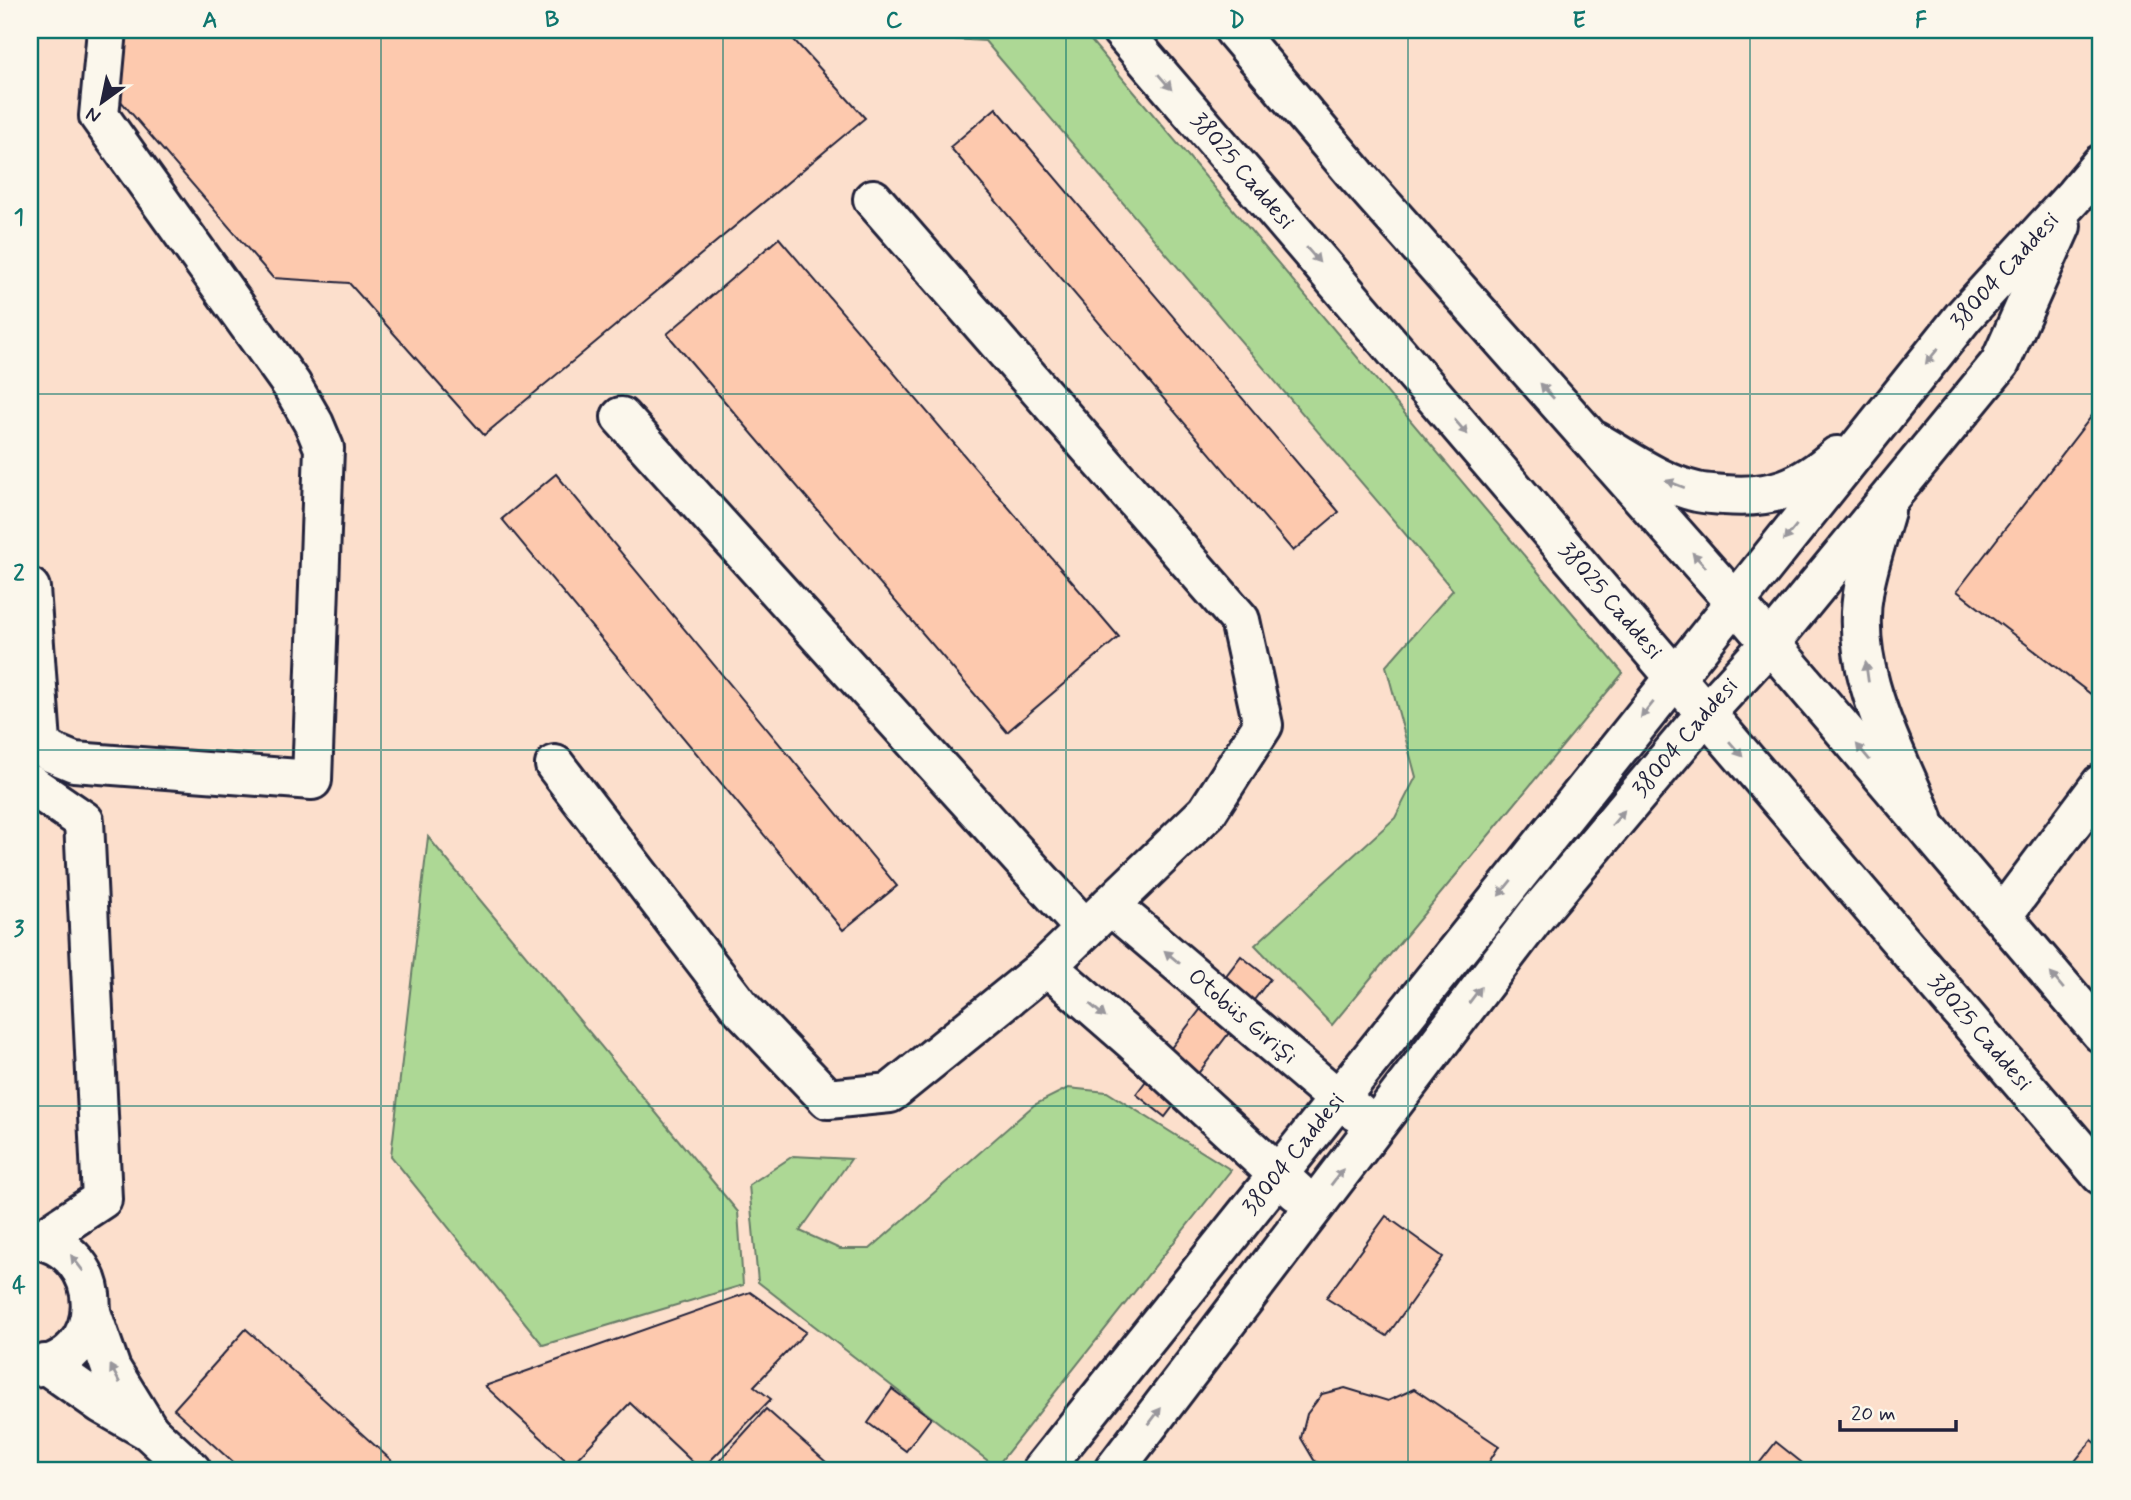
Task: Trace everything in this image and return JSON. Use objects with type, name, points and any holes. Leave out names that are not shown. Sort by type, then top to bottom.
[{"type":"street","points":[[30,588],[41,743],[50,752],[74,762],[312,780],[324,448],[290,384],[99,116],[107,30]]},
{"type":"street","name":"38025 Caddesi","points":[[1121,30],[2101,1174]]},
{"type":"street","points":[[1234,30],[1357,176],[1735,602],[2101,1033]]},
{"type":"street","points":[[2075,195],[2101,164]]},
{"type":"street","name":"38004 Caddesi","points":[[1042,1470],[1964,316],[2075,195]]},
{"type":"street","name":"38004 Caddesi","points":[[1114,1470],[1537,914],[1706,713],[1770,643],[2000,363],[2075,195]]},
{"type":"street","points":[[555,765],[741,1008],[828,1099],[890,1093],[1047,966],[1207,812],[1263,725],[1240,620],[873,198]]},
{"type":"street","points":[[1589,438],[1664,480],[1697,492],[1751,497],[1788,489],[1817,474],[1886,413]]},
{"type":"street","name":"Otobüs Girişi","points":[[621,417],[1098,917],[1376,1125]]},
{"type":"street","points":[[1889,499],[1864,590],[1862,632],[1869,687],[1926,827]]},
{"type":"street","points":[[30,784],[84,821],[102,1199],[35,1239]]},
{"type":"street","points":[[2002,916],[2101,784]]},
{"type":"street","points":[[1047,966],[1279,1174],[1313,1208]]},
{"type":"street","points":[[35,1239],[54,1243],[72,1256],[84,1272],[91,1292],[91,1312],[85,1332],[74,1348],[35,1374]]},
{"type":"street","points":[[91,1312],[111,1369],[149,1431]]},
{"type":"street","points":[[35,1374],[102,1404],[149,1431],[191,1470]]},
{"type":"shaded area","points":[[30,30],[2101,30],[2101,1470],[30,1470]]},
{"type":"green space","points":[[928,30],[1082,30],[1623,673],[1332,1025],[1255,945],[1395,818],[1416,777],[1386,666],[1453,590],[985,41],[935,38]]},
{"type":"green space","points":[[428,837],[738,1212],[743,1285],[543,1345],[391,1156]]},
{"type":"green space","points":[[1068,1088],[1107,1092],[1231,1170],[996,1467],[758,1282],[749,1185],[793,1156],[851,1159],[800,1231],[840,1249],[870,1249],[1034,1105]]},
{"type":"building","points":[[119,30],[785,30],[865,118],[484,435],[349,283],[273,278],[113,92]]},
{"type":"building","points":[[996,108],[1339,512],[1293,551],[950,147]]},
{"type":"building","points":[[779,238],[1119,637],[1007,732],[667,334]]},
{"type":"building","points":[[2101,404],[2101,682],[2092,695],[1957,591]]},
{"type":"building","points":[[556,474],[897,886],[843,930],[502,519]]},
{"type":"building","points":[[1241,956],[1270,979],[1165,1117],[1136,1094]]},
{"type":"building","points":[[1386,1216],[1443,1257],[1387,1336],[1326,1298]]},
{"type":"building","points":[[750,1292],[806,1332],[754,1386],[771,1399],[701,1470],[630,1403],[571,1465],[485,1386]]},
{"type":"building","points":[[246,1329],[402,1470],[241,1470],[174,1409]]},
{"type":"building","points":[[1345,1388],[1388,1401],[1414,1389],[1499,1446],[1484,1470],[1328,1470],[1314,1460],[1301,1438],[1307,1414],[1322,1394]]},
{"type":"building","points":[[892,1389],[931,1418],[906,1451],[868,1423]]},
{"type":"building","points":[[766,1409],[835,1470],[711,1470]]},
{"type":"building","points":[[2092,1440],[2101,1447],[2101,1470],[2068,1470]]},
{"type":"building","points":[[1776,1442],[1811,1470],[1754,1470]]}]
